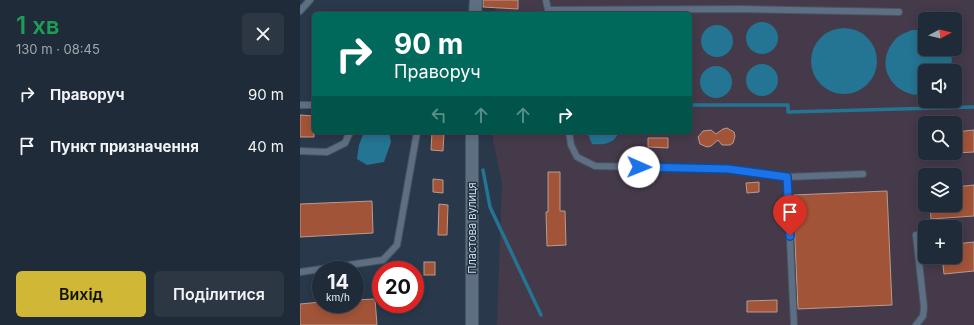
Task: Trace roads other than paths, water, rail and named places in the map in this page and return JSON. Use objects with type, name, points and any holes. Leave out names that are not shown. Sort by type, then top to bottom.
[{"type":"street","points":[[476,0],[476,12]]},
{"type":"street","name":"Пластова вулиця","points":[[472,134],[472,325]]},
{"type":"lane","points":[[300,11],[310,0]]},
{"type":"lane","points":[[546,0],[548,12],[741,9],[899,12]]},
{"type":"lane","points":[[300,105],[312,105]]},
{"type":"lane","points":[[300,151],[327,152],[346,143],[349,134]]},
{"type":"lane","points":[[300,272],[383,260],[397,245],[417,134]]},
{"type":"lane","points":[[568,134],[571,146],[577,157],[594,166],[728,169],[787,177],[863,174]]},
{"type":"lane","points":[[787,177],[794,325]]},
{"type":"lane","points":[[916,235],[924,307],[923,316],[916,325]]},
{"type":"water","points":[[762,22],[771,25],[775,29],[778,38],[775,47],[771,51],[762,54],[753,51],[749,47],[746,38],[749,29],[753,25]]},
{"type":"water","points":[[717,25],[726,28],[730,32],[733,41],[730,50],[726,54],[717,57],[708,54],[704,50],[701,41],[704,32],[708,28]]},
{"type":"water","points":[[844,28],[856,31],[867,38],[874,49],[877,61],[874,73],[867,84],[856,91],[844,94],[832,91],[821,84],[814,73],[811,61],[814,49],[821,38],[832,31]]},
{"type":"water","points":[[912,30],[918,30],[918,56],[951,56],[951,64],[918,64],[918,95],[904,91],[896,86],[886,70],[888,51],[894,41]]},
{"type":"water","points":[[759,64],[765,64],[775,71],[778,80],[777,86],[771,93],[765,96],[759,96],[749,89],[746,83],[746,77],[753,67]]},
{"type":"water","points":[[713,66],[719,66],[729,73],[732,82],[731,88],[725,95],[719,98],[713,98],[703,91],[700,85],[700,79],[707,69]]},
{"type":"water","points":[[363,134],[389,134],[391,142],[384,162],[367,165],[357,159],[359,145]]},
{"type":"water","points":[[588,134],[618,134],[608,143],[592,144]]},
{"type":"waterway","points":[[692,105],[788,105],[788,112],[974,107]]},
{"type":"waterway","points":[[483,170],[490,207],[541,315]]}]
